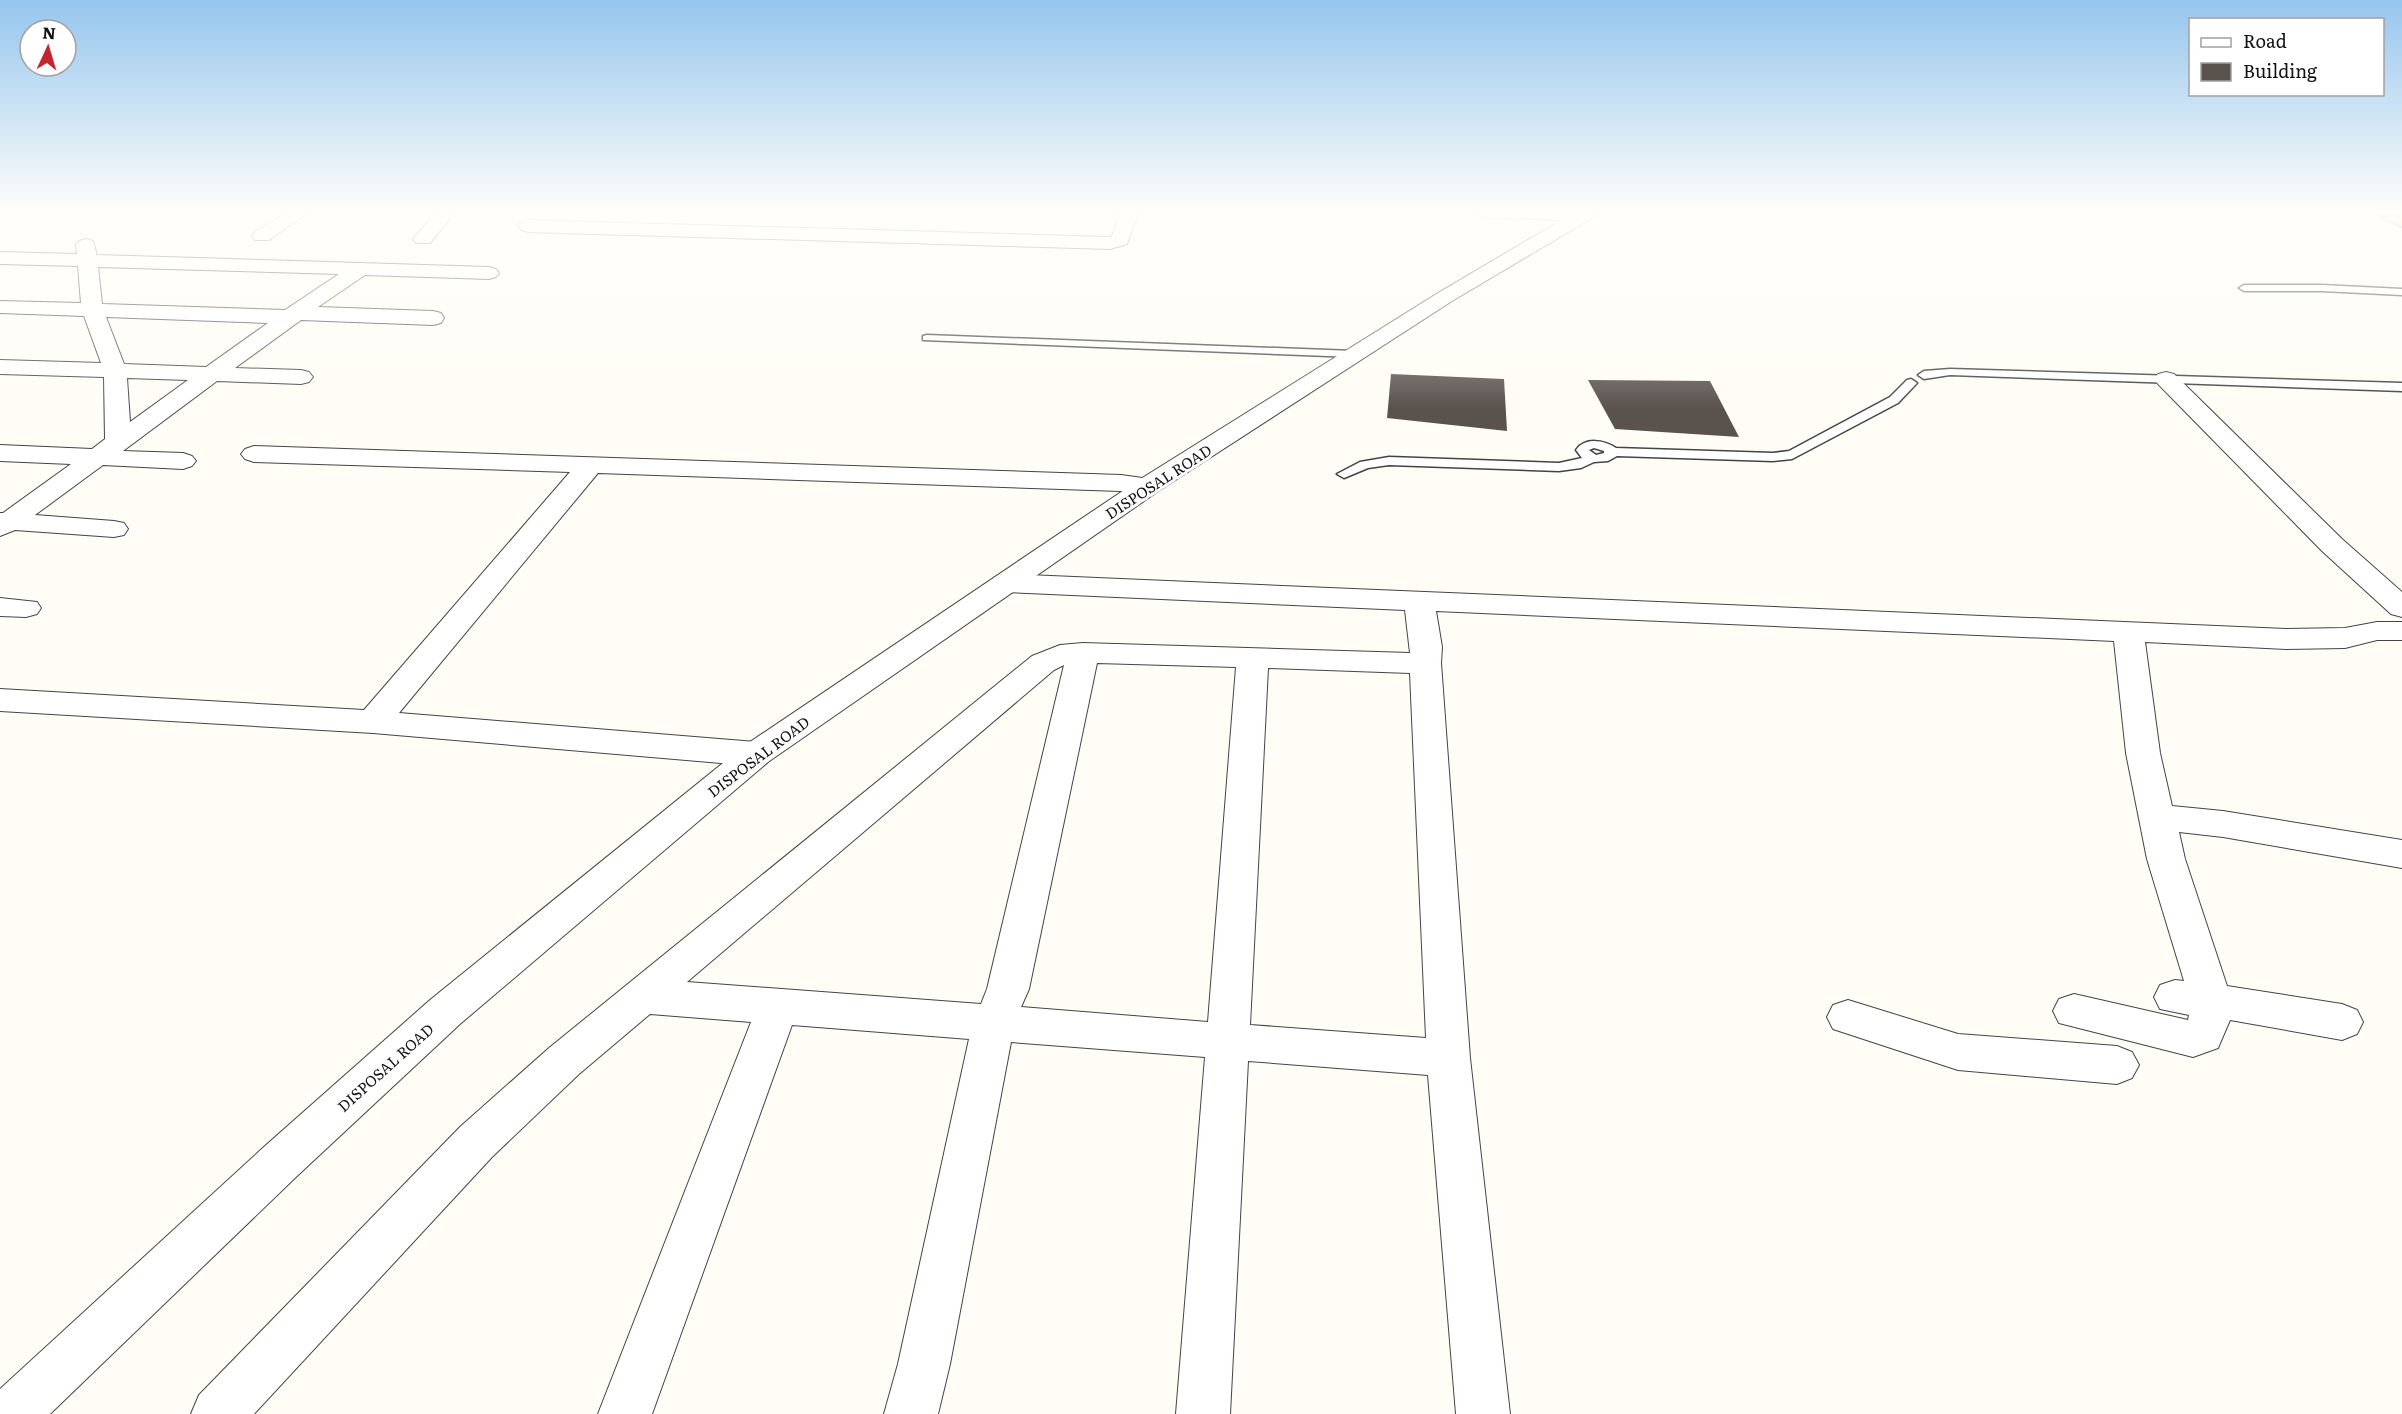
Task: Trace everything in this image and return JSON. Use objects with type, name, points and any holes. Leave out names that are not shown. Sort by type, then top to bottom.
[{"type":"street","points":[[89,277],[92,309],[115,371],[118,441]]},
{"type":"street","points":[[3,524],[349,277]]},
{"type":"street","name":"DISPOSAL ROAD","points":[[12,1414],[281,1161],[445,1012],[756,754],[1148,486],[1479,277]]},
{"type":"street","points":[[0,307],[433,318]]},
{"type":"street","points":[[0,367],[301,377]]},
{"type":"street","points":[[2166,380],[2332,544],[2402,608]]},
{"type":"street","points":[[0,453],[183,461]]},
{"type":"street","points":[[254,454],[1121,483],[1148,486]]},
{"type":"street","points":[[373,722],[590,466]]},
{"type":"street","points":[[3,524],[114,529]]},
{"type":"street","points":[[1005,583],[2327,639],[2345,638],[2377,631],[2402,631]]},
{"type":"street","points":[[1419,600],[1426,646],[1425,663],[1449,1058],[1483,1414]]},
{"type":"street","points":[[2074,1011],[2114,1011],[2185,1038],[2199,1038],[2207,1030],[2193,999],[2143,753],[2128,632]]},
{"type":"street","points":[[218,1414],[476,1142],[564,1061],[1043,663],[1060,656],[1083,653],[1425,663]]},
{"type":"street","points":[[911,1414],[924,1364],[993,1024],[1008,989],[1083,653]]},
{"type":"street","points":[[1203,1414],[1253,657]]},
{"type":"street","points":[[0,700],[373,722],[756,754]]},
{"type":"street","points":[[2157,817],[2223,824],[2402,854]]},
{"type":"street","points":[[641,996],[1449,1058]]},
{"type":"street","points":[[2193,999],[2343,1022]]},
{"type":"street","points":[[625,1414],[778,1007]]},
{"type":"street","points":[[1848,1017],[1958,1052],[2118,1075],[2114,1011]]},
{"type":"lane","points":[[2244,288],[2322,288],[2400,294]]},
{"type":"lane","points":[[927,338],[1354,354]]},
{"type":"lane","points":[[1344,474],[1365,465],[1389,461],[1559,467],[1576,465],[1592,458],[1603,459],[1612,452],[1773,457],[1792,455],[1894,400],[1911,383],[1904,380],[1903,375],[1912,373],[1924,375],[1950,372],[2402,387]]},
{"type":"building","points":[[1391,374],[1504,379],[1507,431],[1387,418]]},
{"type":"building","points":[[1588,380],[1710,381],[1739,437],[1615,429]]}]
